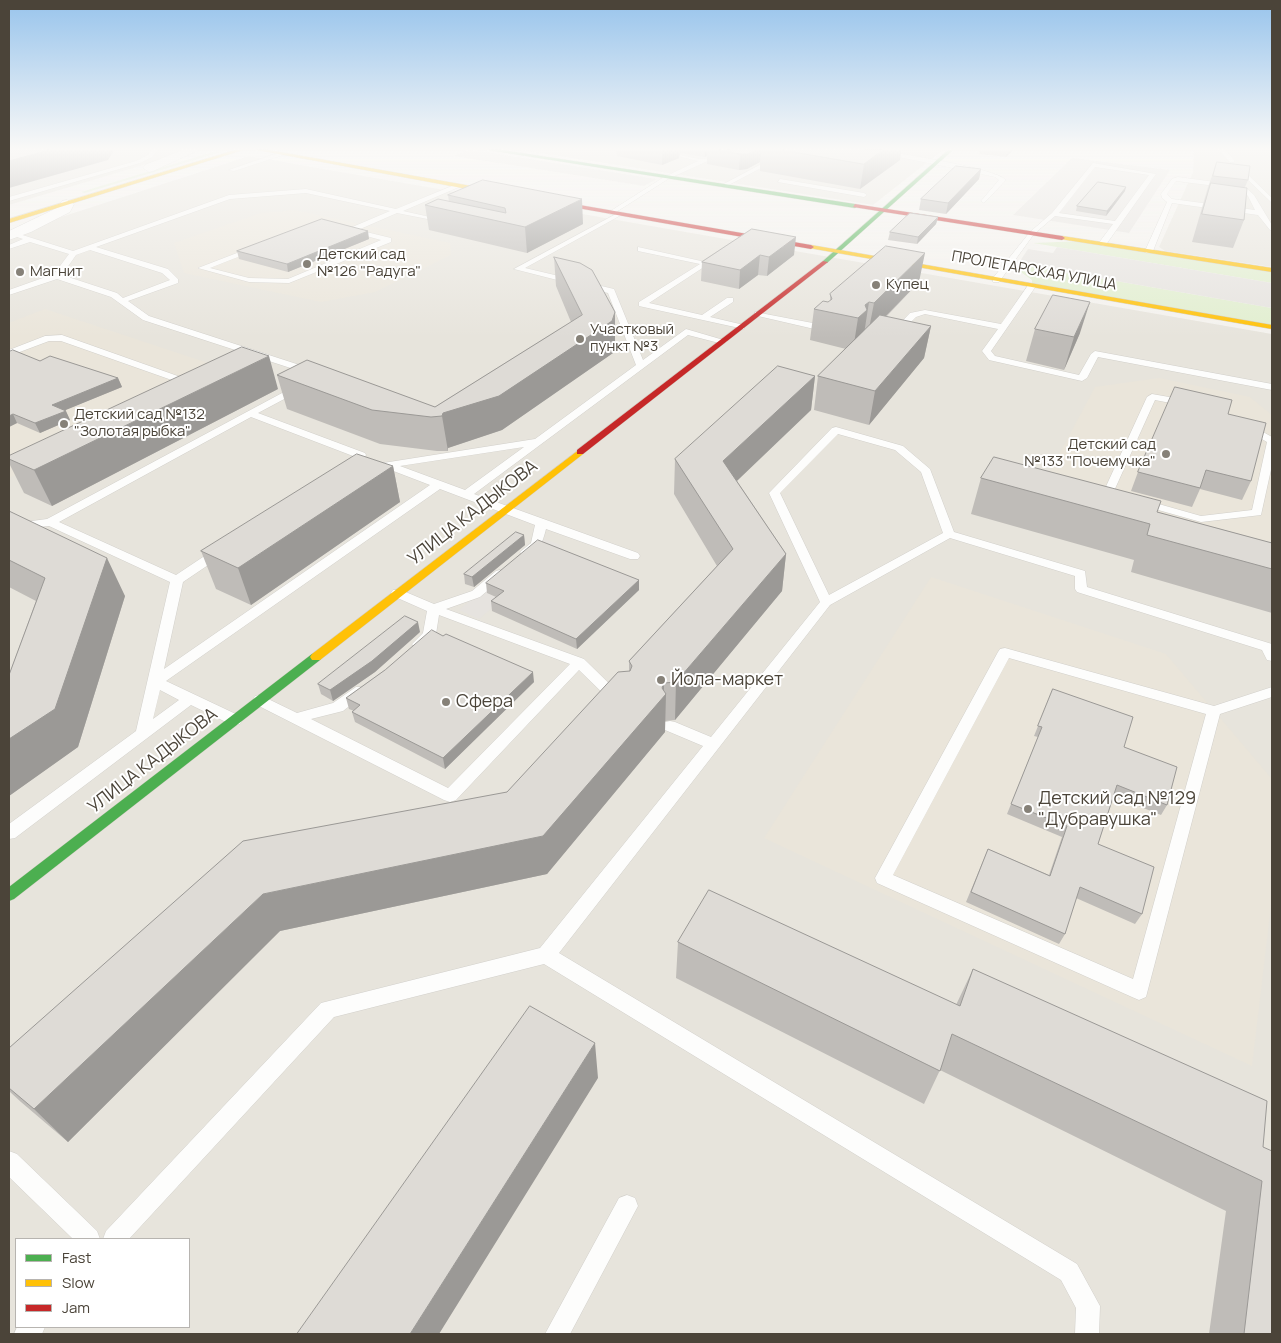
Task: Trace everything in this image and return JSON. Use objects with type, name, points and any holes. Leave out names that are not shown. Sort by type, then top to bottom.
[{"type":"street","points":[[10,235],[57,213]]},
{"type":"street","name":"ПРОЛЕТАРСКАЯ УЛИЦА","points":[[615,213],[1272,327]]},
{"type":"street","name":"УЛИЦА КАДЫКОВА","points":[[9,895],[837,253],[882,213]]},
{"type":"street","points":[[902,213],[1272,270]]},
{"type":"lane","points":[[9,293],[57,276],[73,253],[184,213]]},
{"type":"lane","points":[[352,229],[388,240],[289,281],[249,280],[202,268],[322,222],[352,229],[394,213]]},
{"type":"lane","points":[[405,213],[456,224]]},
{"type":"lane","points":[[615,213],[518,269],[611,291],[641,366]]},
{"type":"lane","points":[[1102,244],[1124,213]]},
{"type":"lane","points":[[1149,251],[1165,213]]},
{"type":"lane","points":[[1260,213],[1272,229]]},
{"type":"lane","points":[[996,280],[1032,233],[1054,214],[1117,223]]},
{"type":"lane","points":[[10,235],[30,239],[73,253]]},
{"type":"lane","points":[[10,235],[30,239]]},
{"type":"lane","points":[[89,247],[165,270],[175,280],[122,301]]},
{"type":"lane","points":[[641,249],[706,263],[642,304],[741,327]]},
{"type":"lane","points":[[9,527],[50,522],[323,375],[146,318],[114,295],[57,276]]},
{"type":"lane","points":[[1032,286],[986,351],[992,358],[1082,378],[1095,354],[1272,387]]},
{"type":"lane","points":[[704,318],[730,300]]},
{"type":"lane","points":[[886,343],[913,315],[925,312],[1002,327]]},
{"type":"lane","points":[[758,314],[823,328]]},
{"type":"lane","points":[[467,494],[686,332],[723,341]]},
{"type":"lane","points":[[9,353],[48,338],[62,338],[186,382]]},
{"type":"lane","points":[[235,359],[251,352]]},
{"type":"lane","points":[[1197,405],[1152,397],[1108,493],[1201,519],[1257,513],[1272,441],[1240,420]]},
{"type":"lane","points":[[251,414],[634,556]]},
{"type":"lane","points":[[826,602],[774,493],[836,430],[900,448],[926,471],[949,534]]},
{"type":"lane","points":[[337,471],[374,460],[538,442]]},
{"type":"lane","points":[[155,682],[439,484]]},
{"type":"lane","points":[[50,522],[177,580]]},
{"type":"lane","points":[[434,609],[476,594],[537,544],[541,522]]},
{"type":"lane","points":[[115,1238],[328,1009],[546,955],[826,602],[949,534],[1081,574],[1082,589],[1268,647],[1272,657]]},
{"type":"lane","points":[[143,733],[177,580],[225,548]]},
{"type":"lane","points":[[397,593],[434,609],[579,662],[624,705]]},
{"type":"lane","points":[[409,652],[429,634],[434,609]]},
{"type":"lane","points":[[1214,711],[1139,991],[883,878],[1006,652],[1214,711],[1272,692]]},
{"type":"lane","points":[[260,700],[450,796],[579,662]]},
{"type":"lane","points":[[296,718],[338,707],[374,681]]},
{"type":"lane","points":[[155,682],[234,720]]},
{"type":"lane","points":[[9,833],[190,699]]},
{"type":"lane","points":[[670,726],[713,744]]},
{"type":"lane","points":[[546,955],[1069,1272],[1088,1306],[1087,1334]]},
{"type":"lane","points":[[9,1162],[89,1238]]},
{"type":"lane","points":[[557,1334],[627,1206]]},
{"type":"shaded area","points":[[75,213],[575,213],[1272,334],[1272,1334],[9,1334],[9,234]]},
{"type":"shaded area","name":"Детский сад №126 \"Радуга\"","points":[[261,213],[307,213],[450,243],[451,255],[375,292],[321,302],[184,273],[174,243]]},
{"type":"shaded area","points":[[1015,213],[1142,213],[1129,233],[1013,215]]},
{"type":"shaded area","points":[[1175,213],[1272,213],[1272,267],[1165,251],[1159,247]]},
{"type":"shaded area","points":[[1057,247],[1272,283],[1272,308],[1018,264],[1028,249],[1053,253]]},
{"type":"shaded area","name":"Детский сад №132 \"Золотая рыбка\"","points":[[45,309],[232,371],[9,478],[9,323]]},
{"type":"shaded area","name":"Детский сад №133 \"Почемучка\"","points":[[1159,378],[1250,397],[1272,415],[1272,541],[1220,543],[1039,492],[1095,387]]},
{"type":"shaded area","points":[[545,539],[563,546],[479,619],[459,610]]},
{"type":"shaded area","name":"Детский сад №129 \"Дубравушка\"","points":[[931,577],[1166,654],[1272,779],[1272,897],[1252,1066],[764,838]]},
{"type":"green space","points":[[1083,241],[1272,270],[1272,283],[1033,243]]},
{"type":"green space","points":[[1018,264],[1272,308],[1272,327],[1032,286],[1032,280],[1018,270]]},
{"type":"building","points":[[460,213],[554,213],[525,227]]},
{"type":"building","points":[[910,213],[938,217],[918,237],[890,232]]},
{"type":"building","points":[[1202,213],[1245,213],[1244,220]]},
{"type":"building","points":[[322,219],[368,231],[287,264],[237,251]]},
{"type":"building","points":[[752,229],[796,237],[769,257],[760,255],[740,270],[702,262]]},
{"type":"building","points":[[886,246],[925,253],[874,303],[869,302],[865,305],[867,310],[858,318],[814,309],[823,301],[828,302],[832,299],[830,294]]},
{"type":"building","points":[[554,257],[580,263],[592,270],[615,312],[612,321],[499,396],[443,413],[442,416],[431,417],[372,410],[277,375],[307,360],[435,407],[582,315]]},
{"type":"building","points":[[1053,295],[1090,302],[1074,337],[1035,329]]},
{"type":"building","points":[[880,315],[931,326],[875,391],[818,376]]},
{"type":"building","points":[[242,347],[269,356],[34,470],[9,459],[9,456]]},
{"type":"building","points":[[13,350],[40,361],[50,356],[118,378],[52,405],[66,411],[35,423],[13,414],[9,416],[9,352]]},
{"type":"building","points":[[778,366],[815,376],[723,461],[786,554],[676,682],[664,683],[662,688],[666,694],[543,836],[263,894],[34,1109],[9,1088],[9,1048],[243,841],[507,792],[618,672],[630,671],[632,666],[629,661],[733,549],[675,459]]},
{"type":"building","points":[[1175,387],[1232,400],[1228,414],[1266,423],[1251,481],[1206,470],[1200,488],[1138,472]]},
{"type":"building","points":[[357,454],[393,466],[238,568],[201,551]]},
{"type":"building","points":[[994,457],[1161,501],[1157,512],[1272,543],[1272,569],[1147,535],[1150,524],[981,478]]},
{"type":"building","points":[[9,511],[107,558],[55,709],[9,739],[9,675],[45,578],[9,560]]},
{"type":"building","points":[[516,532],[524,535],[472,577],[464,574]]},
{"type":"building","points":[[538,540],[639,580],[576,639],[491,601],[504,591],[486,583]]},
{"type":"building","points":[[405,616],[418,622],[372,661],[330,690],[318,684]]},
{"type":"building","name":"Сфера","points":[[432,630],[443,636],[446,634],[533,672],[443,758],[352,712],[360,705],[346,698],[385,670]]},
{"type":"building","points":[[1053,689],[1133,717],[1124,747],[1177,767],[1167,805],[1117,785],[1098,844],[1154,867],[1142,914],[1080,887],[1065,934],[971,892],[988,849],[1050,876],[1067,826],[1011,804],[1042,727],[1038,726]]},
{"type":"building","points":[[709,890],[960,1006],[973,969],[1267,1101],[1263,1147],[1272,1151],[1272,1334],[1244,1334],[1262,1181],[952,1034],[940,1071],[678,942]]},
{"type":"building","points":[[530,1006],[595,1043],[410,1334],[297,1334]]},
{"type":"traffic: fast","points":[[825,262],[880,213]]},
{"type":"traffic: fast","points":[[9,895],[316,657]]},
{"type":"traffic: slow","points":[[9,221],[36,213]]},
{"type":"traffic: slow","points":[[1062,238],[1272,270]]},
{"type":"traffic: slow","points":[[811,247],[1272,327]]},
{"type":"traffic: slow","points":[[316,657],[580,452]]},
{"type":"traffic: jam","points":[[613,213],[811,247]]},
{"type":"traffic: jam","points":[[898,213],[1062,238]]},
{"type":"traffic: jam","points":[[580,452],[825,262]]},
{"type":"place","name":"Детский сад №126 \"Радуга\"","points":[[307,264]]},
{"type":"place","name":"Магнит","points":[[20,272]]},
{"type":"place","name":"Купец","points":[[876,285]]},
{"type":"place","name":"Участковый пункт №3","points":[[580,339]]},
{"type":"place","name":"Детский сад №132 \"Золотая рыбка\"","points":[[64,424]]},
{"type":"place","name":"Детский сад №133 \"Почемучка\"","points":[[1166,454]]},
{"type":"place","name":"Йола-маркет","points":[[661,680]]},
{"type":"place","name":"Сфера","points":[[446,702]]},
{"type":"place","name":"Детский сад №129 \"Дубравушка\"","points":[[1028,809]]}]
